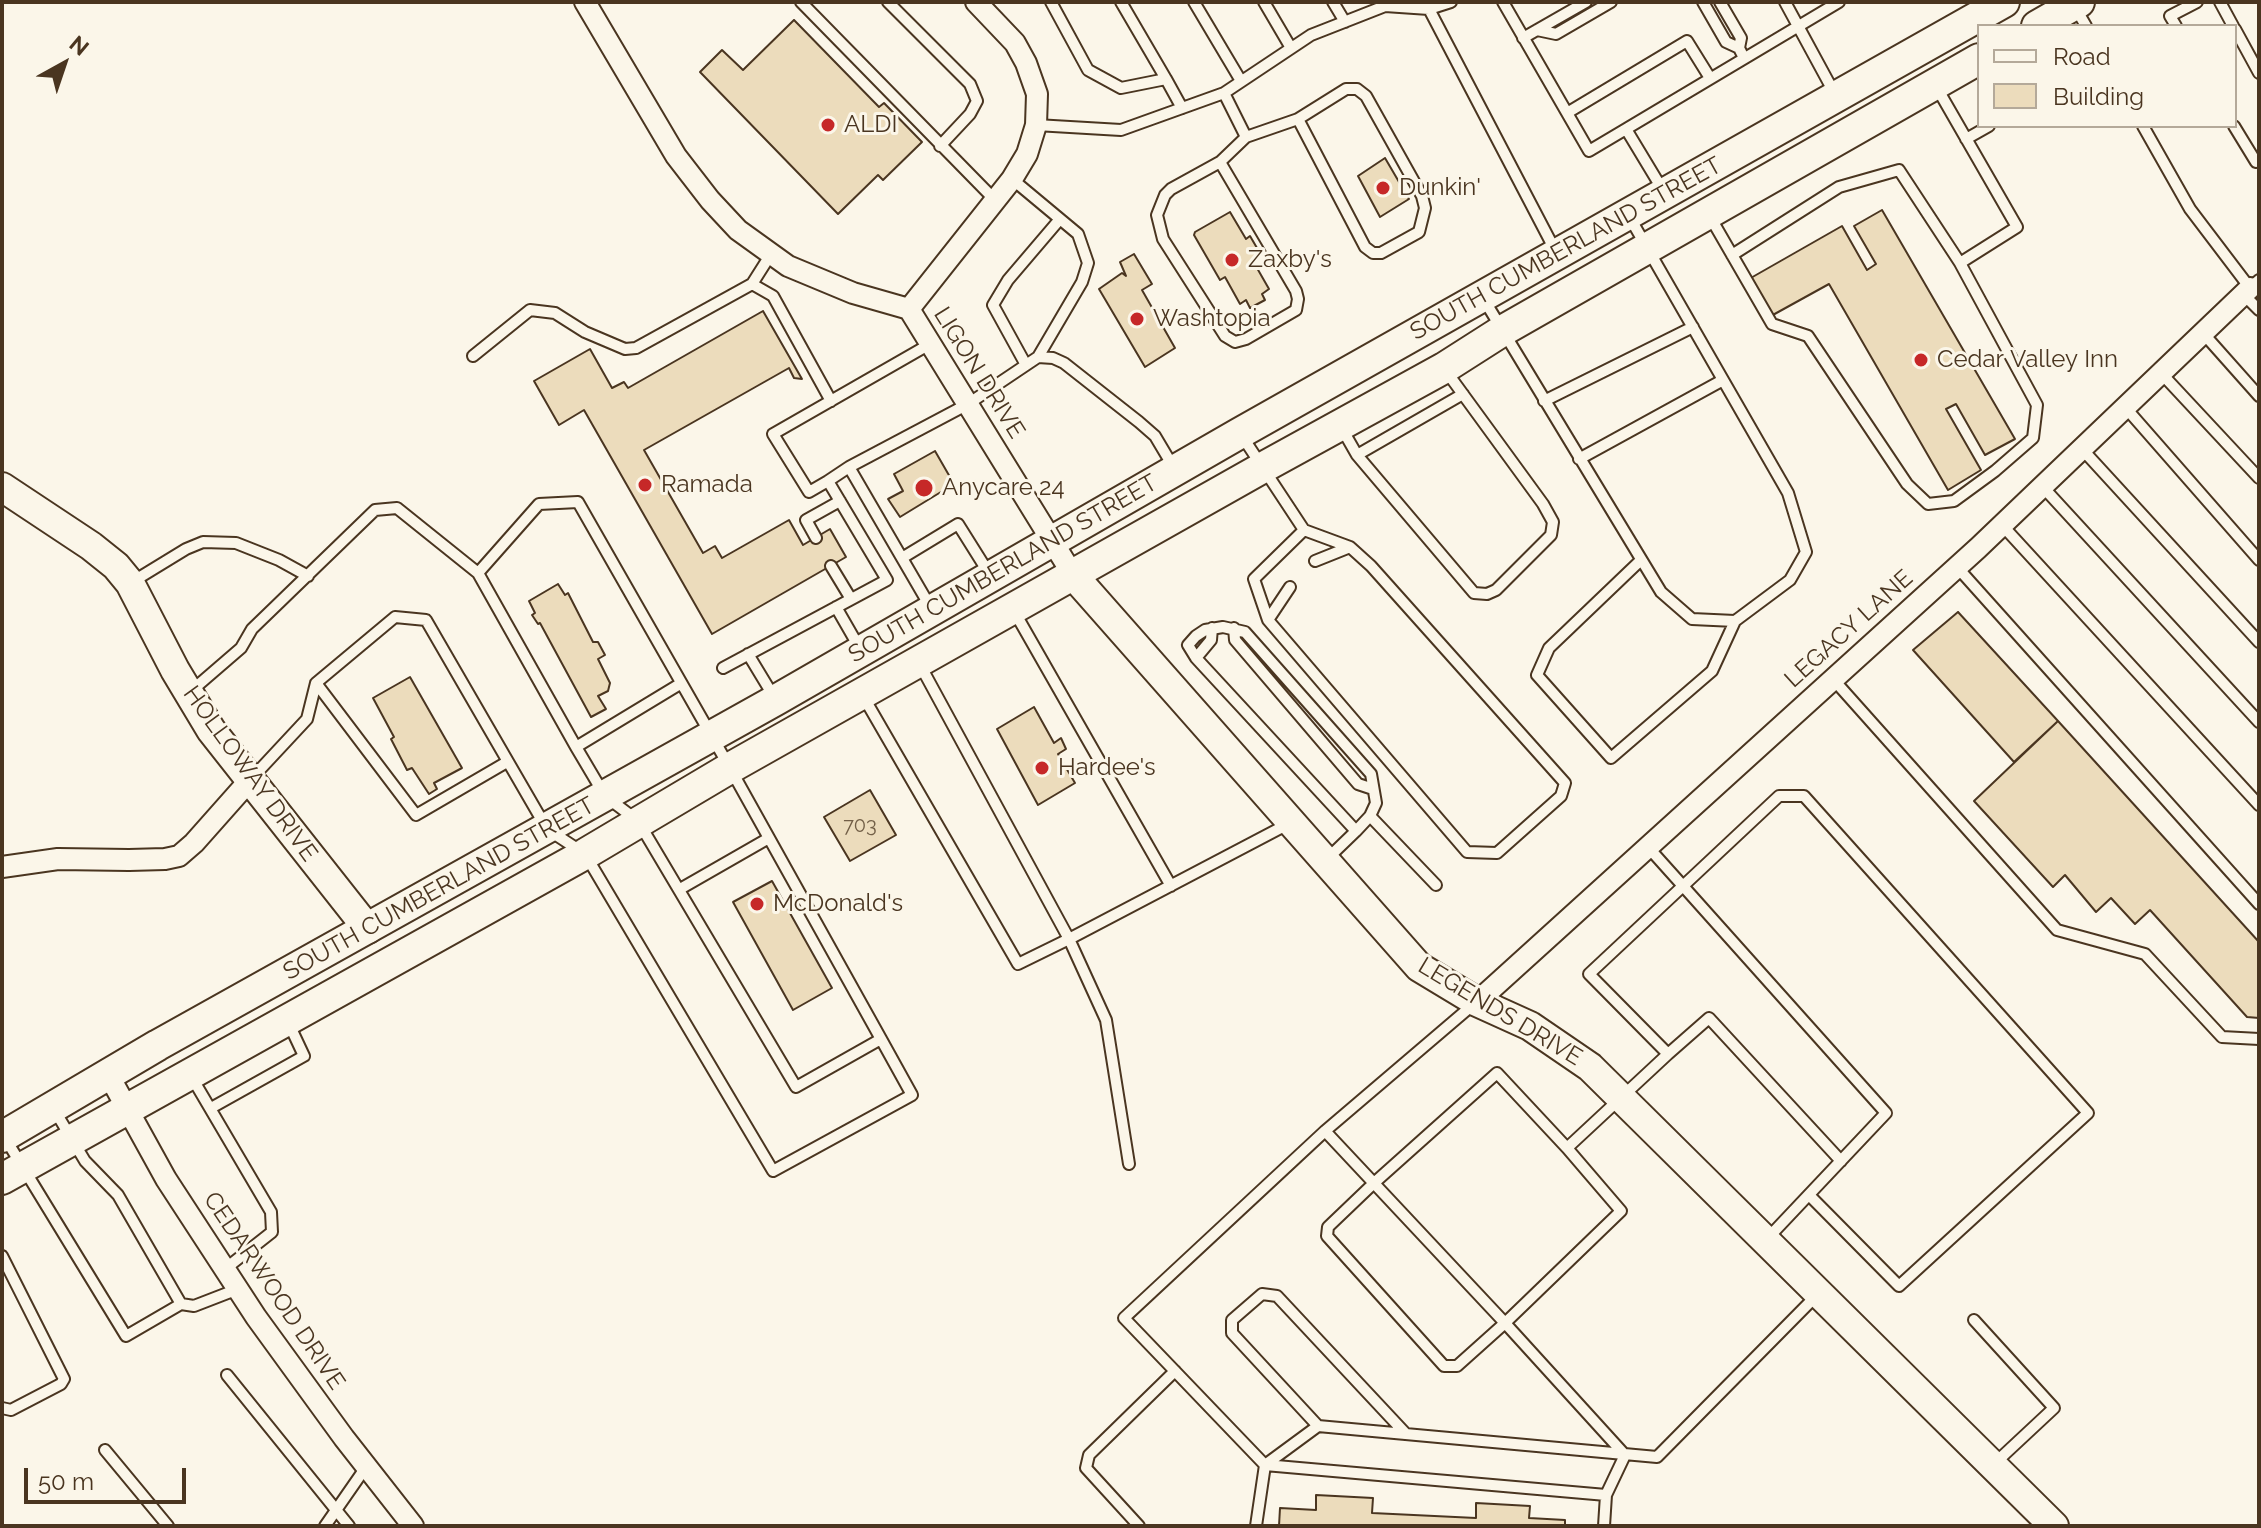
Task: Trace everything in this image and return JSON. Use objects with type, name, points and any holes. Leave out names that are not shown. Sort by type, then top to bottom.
[{"type":"main road","name":"SOUTH CUMBERLAND STREET","points":[[3,1136],[108,1074],[711,737],[1175,469],[2004,2]]},
{"type":"main road","points":[[2042,24],[2078,9]]},
{"type":"main road","name":"SOUTH CUMBERLAND STREET","points":[[13,1173],[585,854],[730,768],[1444,368],[1502,331],[1977,60]]},
{"type":"street","name":"LIGON DRIVE","points":[[585,2],[676,156],[738,230],[788,266],[831,285],[909,309],[1073,575]]},
{"type":"street","points":[[909,309],[1012,179],[1027,154],[1036,125],[1037,94],[1026,63],[1015,43],[976,2]]},
{"type":"street","name":"LEGACY LANE","points":[[1477,1002],[1957,567],[2251,287]]},
{"type":"street","name":"HOLLOWAY DRIVE","points":[[2,487],[116,566],[130,583],[188,694],[249,781],[368,929]]},
{"type":"street","name":"LEGENDS DRIVE","points":[[1073,575],[1419,967],[1477,1002],[1557,1042],[1590,1067],[2054,1526]]},
{"type":"street","points":[[2,867],[58,859],[129,860],[179,856],[249,781]]},
{"type":"street","name":"CEDARWOOD DRIVE","points":[[108,1074],[166,1179],[238,1289],[366,1467],[413,1526]]},
{"type":"lane","points":[[801,2],[995,200]]},
{"type":"lane","points":[[888,2],[970,84],[977,101],[970,114],[940,146]]},
{"type":"lane","points":[[1051,2],[1088,70],[1121,88],[1166,79]]},
{"type":"lane","points":[[1121,2],[1182,108]]},
{"type":"lane","points":[[1194,2],[1241,81]]},
{"type":"lane","points":[[1264,2],[1291,48]]},
{"type":"lane","points":[[1333,2],[1345,22]]},
{"type":"lane","points":[[1036,125],[1121,130],[1224,93],[1311,35],[1385,6],[1406,5],[1429,9],[1451,2]]},
{"type":"lane","points":[[1503,2],[1589,151],[1710,78],[1741,53],[1839,2]]},
{"type":"lane","points":[[1523,38],[1586,2]]},
{"type":"lane","points":[[1537,30],[1556,34],[1611,2]]},
{"type":"lane","points":[[1703,2],[1726,42],[1741,53]]},
{"type":"lane","points":[[1720,2],[1741,38],[1741,53]]},
{"type":"lane","points":[[1785,2],[1837,97]]},
{"type":"lane","points":[[2175,24],[2170,16],[2197,2]]},
{"type":"lane","points":[[2220,2],[2232,24]]},
{"type":"lane","points":[[1429,9],[1557,254]]},
{"type":"lane","points":[[2237,33],[2259,73]]},
{"type":"lane","points":[[1567,113],[1687,41],[1710,78]]},
{"type":"lane","points":[[1935,84],[2017,227],[1960,263]]},
{"type":"lane","points":[[1220,162],[1296,291],[1296,310],[1235,342],[1225,336],[1163,239],[1157,215],[1165,195],[1220,162],[1246,137],[1298,119],[1346,89],[1357,89],[1366,96],[1422,196],[1425,208],[1419,232],[1381,253],[1373,253],[1365,247],[1298,119]]},
{"type":"lane","points":[[1224,93],[1246,137]]},
{"type":"lane","points":[[1966,139],[1985,128]]},
{"type":"lane","points":[[2144,128],[2190,209],[2251,287],[2259,310]]},
{"type":"lane","points":[[2235,128],[2256,162],[2259,160]]},
{"type":"lane","points":[[1626,129],[1665,193]]},
{"type":"lane","points":[[1708,214],[1772,324],[1808,336],[1907,484],[1928,504],[1954,501],[2033,438],[2037,405],[1960,263],[1899,170],[1839,187],[1732,255]]},
{"type":"lane","points":[[930,344],[773,434],[809,492],[849,467],[968,404],[1038,357],[1082,282],[1088,263],[1078,234],[1012,179]]},
{"type":"lane","points":[[1628,214],[1788,493],[1806,552],[1790,580],[1735,621],[1712,671],[1611,758],[1537,675],[1549,648],[1641,560]]},
{"type":"lane","points":[[1026,365],[993,305],[1008,280],[1060,219]]},
{"type":"lane","points":[[473,356],[530,310],[555,313],[585,332],[625,349],[636,348],[752,284],[771,254]]},
{"type":"lane","points":[[752,284],[773,296],[831,401]]},
{"type":"lane","points":[[1482,296],[1661,592],[1692,619],[1735,621]]},
{"type":"lane","points":[[1544,401],[1693,327]]},
{"type":"lane","points":[[2203,333],[2259,396]]},
{"type":"lane","points":[[1038,357],[1064,363],[1139,422],[1155,436],[1175,469]]},
{"type":"lane","points":[[1340,426],[1357,455],[1474,593],[1487,594],[1496,590],[1551,535],[1553,522],[1444,368]]},
{"type":"lane","points":[[2161,373],[2259,478]]},
{"type":"lane","points":[[1579,459],[1723,380]]},
{"type":"lane","points":[[1357,455],[1463,394]]},
{"type":"lane","points":[[2125,407],[2259,560]]},
{"type":"lane","points":[[1240,433],[1304,530],[1350,547],[1371,566],[1565,783],[1561,796],[1497,853],[1467,852],[1268,620],[1254,579],[1304,530]]},
{"type":"lane","points":[[2082,449],[2259,642]]},
{"type":"lane","points":[[849,467],[932,610]]},
{"type":"lane","points":[[723,668],[887,580],[828,481]]},
{"type":"lane","points":[[2042,486],[2259,722]]},
{"type":"lane","points":[[816,538],[806,520],[840,501]]},
{"type":"lane","points":[[249,781],[307,719],[316,683],[395,617],[426,620],[547,829],[585,854],[773,1171],[912,1095],[578,502],[539,504],[478,573]]},
{"type":"lane","points":[[188,694],[241,648],[252,629],[375,510],[397,508],[478,573],[605,796],[638,821],[796,1087],[881,1039]]},
{"type":"lane","points":[[902,558],[958,524],[990,576]]},
{"type":"lane","points":[[2002,525],[2259,805]]},
{"type":"lane","points":[[130,583],[203,542],[236,543],[279,560],[308,576]]},
{"type":"lane","points":[[1315,561],[1350,547]]},
{"type":"lane","points":[[831,566],[851,599]]},
{"type":"lane","points":[[1957,567],[2259,904]]},
{"type":"lane","points":[[1268,620],[1290,587]]},
{"type":"lane","points":[[836,607],[861,651]]},
{"type":"lane","points":[[1013,610],[1171,886]]},
{"type":"lane","points":[[1325,861],[1356,831],[1370,816],[1376,803],[1371,774],[1245,632],[1234,628],[1212,628],[1196,636],[1188,645],[1196,658],[1356,831]]},
{"type":"lane","points":[[748,654],[776,700]]},
{"type":"lane","points":[[918,663],[1069,939],[1106,1020],[1129,1164]]},
{"type":"lane","points":[[1833,679],[2057,930],[2145,954],[2222,1037],[2259,1039]]},
{"type":"lane","points":[[316,683],[416,815],[507,762]]},
{"type":"lane","points":[[576,747],[680,684]]},
{"type":"lane","points":[[862,694],[1018,964],[1292,823]]},
{"type":"lane","points":[[1668,1054],[1589,974],[1779,796],[1804,796],[2088,1113],[1899,1286],[1809,1195]]},
{"type":"lane","points":[[1370,816],[1436,885]]},
{"type":"lane","points":[[680,889],[769,838]]},
{"type":"lane","points":[[1648,847],[1886,1113],[1765,1240]]},
{"type":"lane","points":[[1477,1002],[1325,1131],[1124,1318],[1265,1465],[1606,1495]]},
{"type":"lane","points":[[1567,1148],[1709,1018],[1841,1161]]},
{"type":"lane","points":[[211,1108],[304,1056],[287,1020]]},
{"type":"lane","points":[[1497,1073],[1567,1148],[1621,1211],[1457,1366],[1444,1366],[1327,1236],[1328,1227],[1497,1073]]},
{"type":"lane","points":[[190,1074],[271,1212],[272,1232],[225,1269]]},
{"type":"lane","points":[[53,1107],[85,1161],[118,1195],[181,1304]]},
{"type":"lane","points":[[1325,1131],[1625,1455]]},
{"type":"lane","points":[[3,1136],[13,1173],[126,1336],[181,1304],[194,1306],[238,1289]]},
{"type":"lane","points":[[2,1256],[64,1379],[61,1384],[11,1410],[2,1408]]},
{"type":"lane","points":[[1256,1526],[1265,1465],[1318,1426],[1657,1457],[1819,1293]]},
{"type":"lane","points":[[1318,1426],[1232,1333],[1232,1320],[1262,1294],[1277,1296],[1406,1434]]},
{"type":"lane","points":[[1974,1320],[2054,1408],[1993,1465]]},
{"type":"lane","points":[[1139,1526],[1086,1468],[1089,1455],[1175,1371]]},
{"type":"lane","points":[[227,1375],[349,1526]]},
{"type":"lane","points":[[105,1450],[168,1526]]},
{"type":"lane","points":[[1604,1526],[1606,1495],[1625,1455]]},
{"type":"lane","points":[[325,1526],[366,1467]]},
{"type":"building","name":"ALDI","points":[[794,20],[879,107],[884,103],[922,142],[883,180],[878,175],[838,214],[700,72],[722,50],[743,70]]},
{"type":"building","name":"Dunkin'","points":[[1385,158],[1409,199],[1380,217],[1358,176]]},
{"type":"building","name":"Cedar Valley Inn","points":[[1882,210],[2015,439],[1985,455],[1956,404],[1946,409],[1981,470],[1948,490],[1829,284],[1771,316],[1749,279],[1842,226],[1867,270],[1876,264],[1854,226]]},
{"type":"building","name":"Zaxby's","points":[[1230,212],[1246,239],[1250,236],[1257,248],[1253,251],[1258,259],[1253,261],[1269,289],[1262,294],[1265,300],[1250,308],[1246,300],[1240,304],[1225,277],[1220,280],[1194,235]]},
{"type":"building","name":"Washtopia","points":[[1134,254],[1152,284],[1142,290],[1175,348],[1145,367],[1099,289],[1122,273],[1126,276],[1120,262]]},
{"type":"building","name":"Ramada","points":[[763,311],[802,379],[794,378],[789,368],[644,450],[703,553],[715,546],[722,558],[789,520],[803,545],[830,529],[846,557],[712,634],[584,410],[559,425],[534,381],[590,349],[612,388],[624,382],[628,388]]},
{"type":"building","name":"Anycare 24","points":[[935,451],[954,484],[900,517],[888,499],[903,491],[894,474]]},
{"type":"building","points":[[558,584],[565,595],[568,593],[593,642],[598,642],[605,655],[598,659],[610,683],[608,691],[598,696],[606,709],[591,717],[540,623],[532,615],[535,613],[529,601]]},
{"type":"building","points":[[1958,612],[2058,721],[2014,762],[1913,650]]},
{"type":"building","points":[[410,677],[462,768],[434,783],[437,789],[429,794],[412,768],[407,770],[373,698]]},
{"type":"building","name":"Hardee's","points":[[1034,707],[1054,743],[1061,738],[1066,749],[1058,754],[1075,783],[1038,805],[997,729]]},
{"type":"building","points":[[2058,721],[2259,942],[2259,1018],[2247,1017],[2150,910],[2135,924],[2111,898],[2096,912],[2065,875],[2053,887],[1974,801]]},
{"type":"building","points":[[870,790],[896,835],[850,861],[824,817]]},
{"type":"building","points":[[772,881],[832,988],[793,1010],[733,902]]},
{"type":"building","points":[[1316,1495],[1373,1498],[1372,1513],[1476,1518],[1476,1503],[1530,1506],[1529,1518],[1565,1520],[1565,1526],[1279,1526],[1280,1508],[1316,1510]]},
{"type":"place","name":"ALDI","points":[[828,125]]},
{"type":"place","name":"Dunkin'","points":[[1383,188]]},
{"type":"place","name":"Zaxby's","points":[[1232,260]]},
{"type":"place","name":"Washtopia","points":[[1137,319]]},
{"type":"place","name":"Cedar Valley Inn","points":[[1921,360]]},
{"type":"place","name":"Ramada","points":[[645,485]]},
{"type":"place","name":"Anycare 24","points":[[924,488]]},
{"type":"place","name":"Hardee's","points":[[1042,768]]},
{"type":"place","name":"McDonald's","points":[[757,904]]}]
